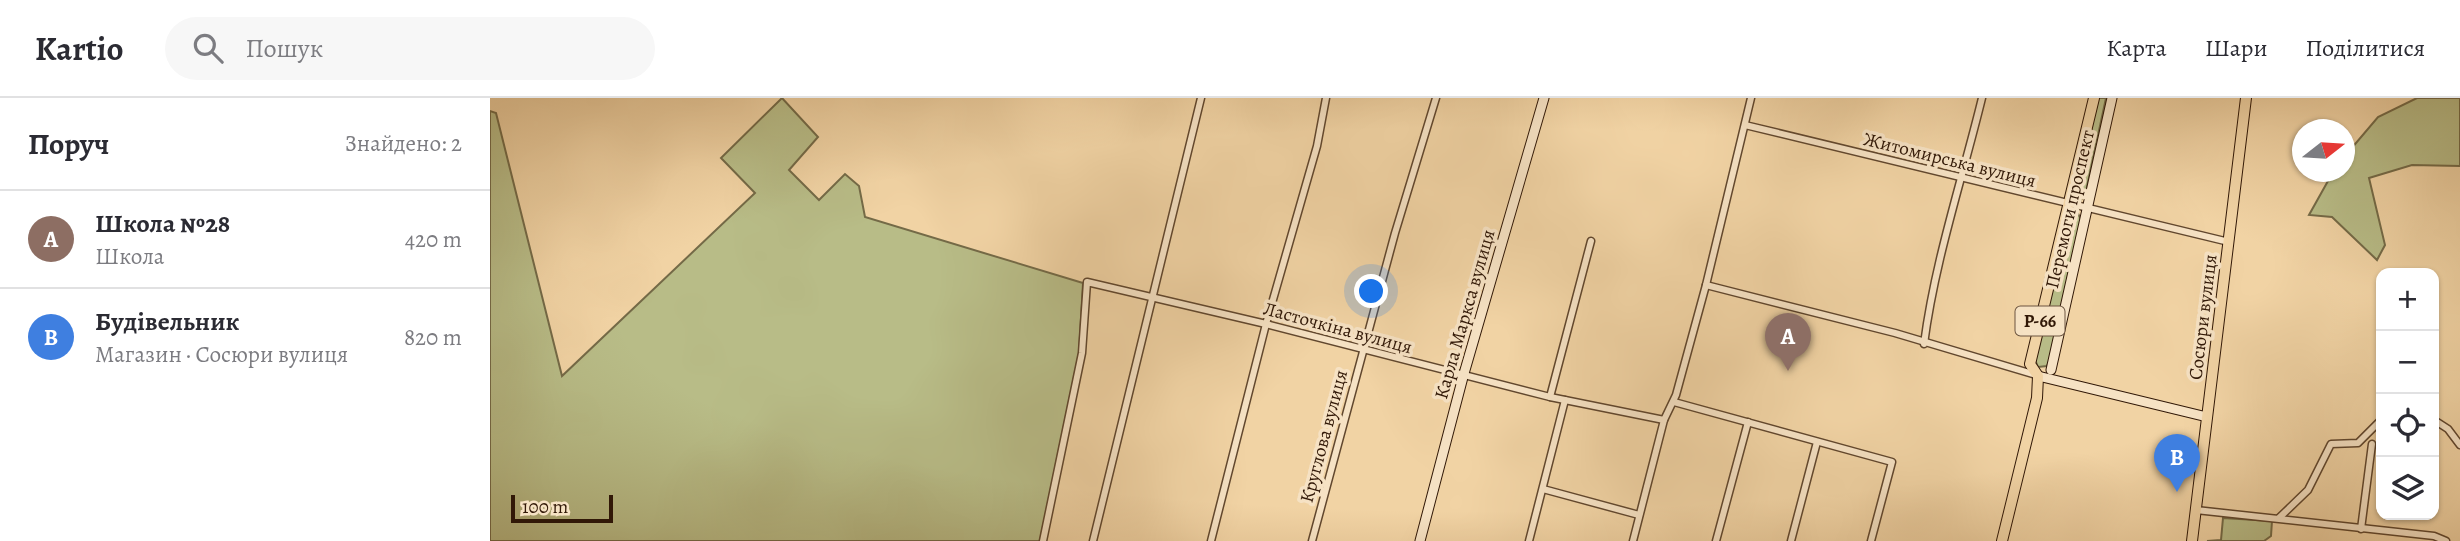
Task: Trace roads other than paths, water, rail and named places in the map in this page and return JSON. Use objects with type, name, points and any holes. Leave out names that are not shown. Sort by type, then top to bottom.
[{"type":"main road","name":"Перемоги проспект","points":[[2002,541],[2037,398],[2038,376],[2030,364],[2094,98]]},
{"type":"main road","name":"Сосюри вулиця","points":[[2192,541],[2246,98]]},
{"type":"street","points":[[1093,541],[1201,98]]},
{"type":"street","points":[[1211,541],[1266,324],[1317,146],[1326,98]]},
{"type":"street","name":"Круглова вулиця","points":[[1312,541],[1363,348],[1436,98]]},
{"type":"street","name":"Карла Маркса вулиця","points":[[1420,541],[1463,377],[1544,98]]},
{"type":"street","points":[[1633,541],[1664,420],[1674,401],[1706,285],[1751,98]]},
{"type":"street","points":[[1924,344],[1932,282],[1982,98]]},
{"type":"street","name":"Перемоги проспект","points":[[2051,370],[2112,98]]},
{"type":"street","name":"Житомирська вулиця","points":[[1745,125],[2230,242]]},
{"type":"street","points":[[1550,397],[1591,241]]},
{"type":"street","name":"Ласточкіна вулиця","points":[[1043,541],[1082,354],[1087,282],[1363,348],[1463,377],[1664,420]]},
{"type":"street","points":[[1706,285],[1895,333],[1924,344],[2060,382],[2207,417]]},
{"type":"street","points":[[2038,376],[2051,370],[2060,382]]},
{"type":"street","points":[[1529,541],[1565,400]]},
{"type":"street","points":[[1674,401],[1892,462],[1871,541]]},
{"type":"street","points":[[1716,541],[1748,422]]},
{"type":"street","points":[[2439,423],[2448,429],[2460,445]]},
{"type":"street","points":[[2279,518],[2308,490],[2330,444],[2358,443],[2376,425]]},
{"type":"street","points":[[1791,541],[1817,442]]},
{"type":"street","points":[[2361,529],[2372,444]]},
{"type":"street","points":[[1543,489],[1639,515]]},
{"type":"street","points":[[2196,510],[2434,536],[2445,541]]},
{"type":"place","name":"Школа №28","points":[[1788,371]]},
{"type":"place","name":"Будівельник","points":[[2177,492]]}]
